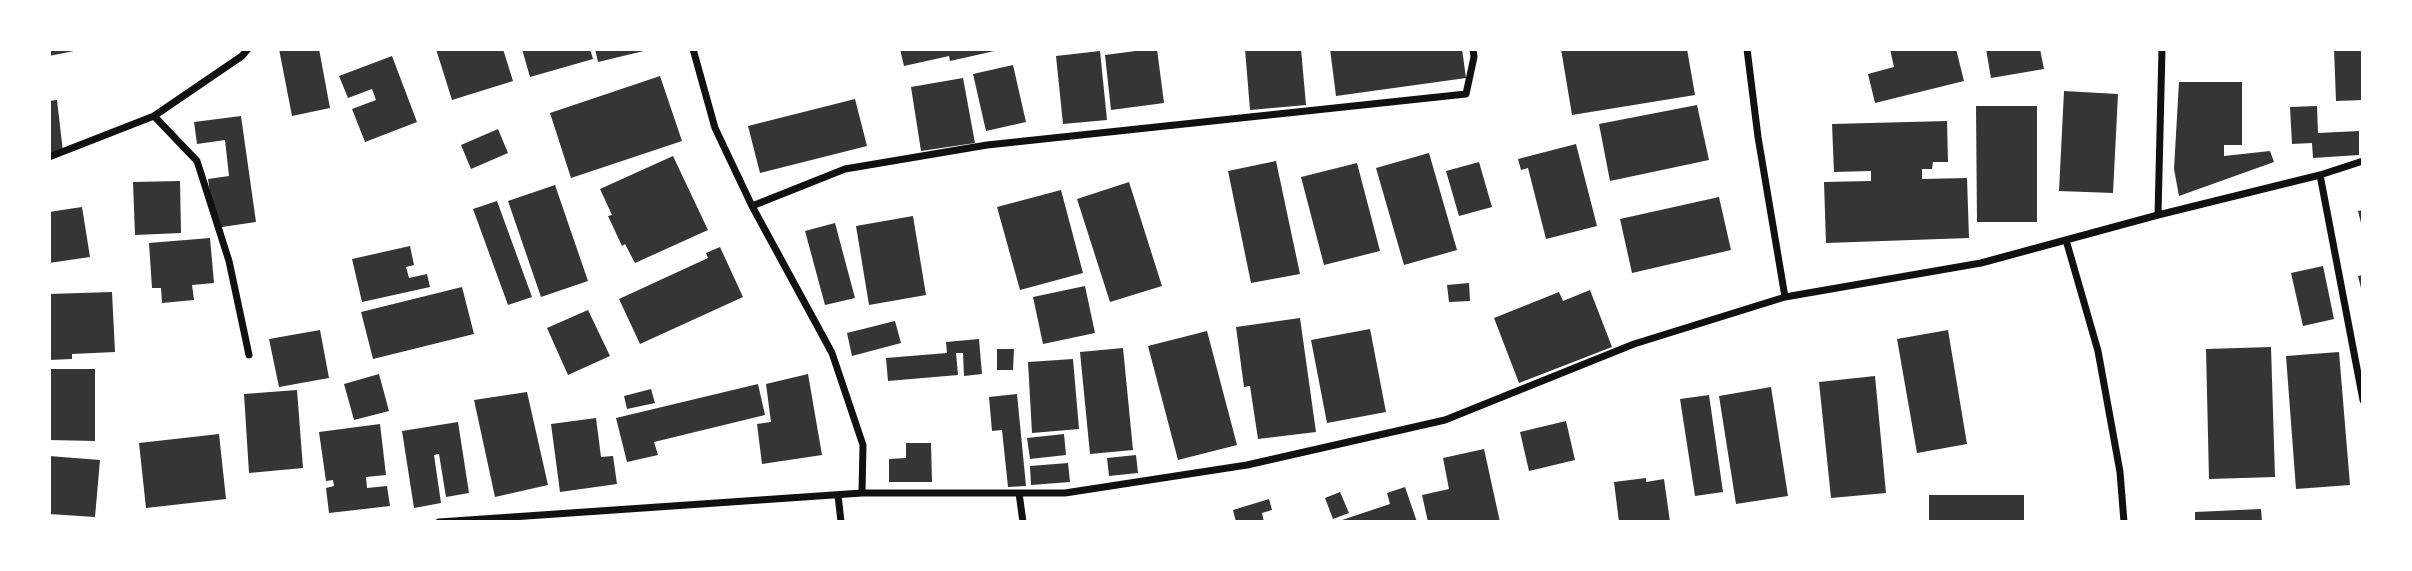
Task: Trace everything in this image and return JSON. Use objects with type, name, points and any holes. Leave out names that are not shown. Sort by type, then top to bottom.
[{"type":"street","points":[[49,157],[153,116],[242,56],[248,49]]},
{"type":"street","points":[[693,49],[715,128],[752,206],[832,353],[863,445],[862,494]]},
{"type":"street","points":[[752,206],[845,169],[987,145],[1466,94],[1474,57],[1473,49]]},
{"type":"street","points":[[1746,49],[1786,297]]},
{"type":"street","points":[[2158,215],[2162,49]]},
{"type":"street","points":[[153,116],[197,161],[229,261],[249,355]]},
{"type":"street","points":[[439,522],[838,495],[1065,493],[1247,465],[1445,420],[1634,344],[1786,297],[1981,263],[2320,175],[2363,161]]},
{"type":"street","points":[[2320,175],[2363,400]]},
{"type":"street","points":[[2066,240],[2098,351],[2120,472],[2124,522]]},
{"type":"street","points":[[1019,493],[1023,522]]},
{"type":"street","points":[[838,495],[841,522]]},
{"type":"building","points":[[49,49],[79,49],[79,50],[49,56]]},
{"type":"building","points":[[279,49],[319,49],[330,108],[292,116]]},
{"type":"building","points":[[436,49],[503,49],[513,81],[452,100]]},
{"type":"building","points":[[522,49],[590,49],[593,59],[530,77]]},
{"type":"building","points":[[595,49],[648,49],[648,50],[598,62]]},
{"type":"building","points":[[900,49],[999,50],[950,61],[949,56],[904,66]]},
{"type":"building","points":[[1157,49],[1164,103],[1111,110],[1105,55]]},
{"type":"building","points":[[1245,49],[1301,49],[1306,105],[1250,110]]},
{"type":"building","points":[[1330,49],[1462,49],[1466,78],[1336,96]]},
{"type":"building","points":[[1561,49],[1687,49],[1695,95],[1572,115]]},
{"type":"building","points":[[1890,49],[1956,49],[1964,81],[1875,103],[1868,74],[1894,67]]},
{"type":"building","points":[[1986,49],[2040,49],[2044,69],[1991,78]]},
{"type":"building","points":[[2334,49],[2363,49],[2363,100],[2336,101]]},
{"type":"building","points":[[1100,51],[1107,120],[1063,124],[1056,56]]},
{"type":"building","points":[[392,56],[417,122],[365,142],[352,109],[376,100],[372,89],[348,98],[339,76]]},
{"type":"building","points":[[1013,65],[1026,122],[986,131],[973,74]]},
{"type":"building","points":[[660,76],[682,141],[571,178],[550,113]]},
{"type":"building","points":[[963,78],[975,143],[921,151],[911,87]]},
{"type":"building","points":[[2179,82],[2242,82],[2242,145],[2224,145],[2224,156],[2270,151],[2274,162],[2179,196],[2174,169]]},
{"type":"building","points":[[2064,91],[2118,94],[2113,193],[2059,191]]},
{"type":"building","points":[[855,99],[867,146],[760,173],[748,126]]},
{"type":"building","points":[[57,100],[63,152],[49,153],[49,101]]},
{"type":"building","points":[[1697,105],[1709,160],[1610,181],[1599,124]]},
{"type":"building","points":[[1976,106],[2037,106],[2037,222],[1977,222]]},
{"type":"building","points":[[2317,106],[2318,133],[2359,131],[2359,155],[2313,158],[2312,143],[2292,144],[2290,107]]},
{"type":"building","points":[[241,116],[256,222],[215,228],[208,179],[229,176],[225,140],[197,144],[194,122]]},
{"type":"building","points":[[1947,121],[1948,162],[1933,162],[1932,169],[1922,169],[1922,179],[1967,178],[1969,238],[1826,243],[1824,182],[1871,181],[1871,171],[1834,172],[1832,124]]},
{"type":"building","points":[[498,129],[508,153],[471,169],[461,145]]},
{"type":"building","points":[[1576,144],[1597,226],[1546,239],[1528,168],[1521,170],[1518,159]]},
{"type":"building","points":[[1429,153],[1457,250],[1404,265],[1376,168]]},
{"type":"building","points":[[673,156],[708,230],[635,263],[625,244],[622,246],[608,216],[612,215],[600,189]]},
{"type":"building","points":[[1276,161],[1300,274],[1251,283],[1228,171]]},
{"type":"building","points":[[1479,162],[1492,207],[1459,216],[1446,171]]},
{"type":"building","points":[[1357,163],[1380,251],[1324,265],[1301,177]]},
{"type":"building","points":[[180,181],[181,233],[135,235],[133,182]]},
{"type":"building","points":[[1129,182],[1162,286],[1110,302],[1077,199]]},
{"type":"building","points":[[555,185],[588,281],[541,297],[508,201]]},
{"type":"building","points":[[1061,190],[1083,273],[1020,290],[997,207]]},
{"type":"building","points":[[1719,197],[1731,250],[1632,273],[1620,219]]},
{"type":"building","points":[[497,201],[532,297],[508,305],[473,209]]},
{"type":"building","points":[[82,207],[90,257],[49,263],[49,212]]},
{"type":"building","points":[[2363,210],[2363,227],[2362,227],[2358,211]]},
{"type":"building","points":[[913,216],[926,295],[869,305],[856,226]]},
{"type":"building","points":[[835,223],[855,298],[825,305],[805,231]]},
{"type":"building","points":[[210,238],[214,283],[192,285],[194,300],[162,303],[161,288],[152,288],[149,243]]},
{"type":"building","points":[[410,246],[414,265],[406,267],[409,278],[427,274],[430,287],[362,302],[352,259]]},
{"type":"building","points":[[720,247],[743,297],[640,344],[619,299],[708,258],[706,253]]},
{"type":"building","points":[[2323,266],[2334,319],[2303,326],[2291,273]]},
{"type":"building","points":[[2363,275],[2363,292],[2362,292],[2358,276]]},
{"type":"building","points":[[1469,283],[1470,301],[1449,302],[1447,285]]},
{"type":"building","points":[[1085,286],[1095,333],[1043,344],[1033,297]]},
{"type":"building","points":[[462,287],[474,334],[373,359],[361,312]]},
{"type":"building","points":[[1590,290],[1612,347],[1519,383],[1494,318],[1559,292],[1563,301]]},
{"type":"building","points":[[112,292],[115,352],[72,354],[72,359],[49,360],[49,294]]},
{"type":"building","points":[[588,310],[610,356],[568,375],[547,328]]},
{"type":"building","points":[[1300,318],[1316,432],[1258,439],[1250,386],[1244,387],[1236,327]]},
{"type":"building","points":[[895,321],[901,343],[852,356],[847,333]]},
{"type":"building","points":[[1370,329],[1386,412],[1327,423],[1311,340]]},
{"type":"building","points":[[320,330],[329,378],[279,387],[269,339]]},
{"type":"building","points":[[1948,330],[1967,444],[1917,453],[1897,339]]},
{"type":"building","points":[[1207,331],[1237,445],[1178,460],[1148,346]]},
{"type":"building","points":[[979,339],[982,374],[964,376],[963,353],[956,353],[958,375],[888,381],[886,358],[947,353],[946,342]]},
{"type":"building","points":[[2271,347],[2275,477],[2209,479],[2206,349]]},
{"type":"building","points":[[1123,348],[1133,450],[1090,454],[1080,352]]},
{"type":"building","points":[[997,349],[1014,349],[1013,370],[997,370]]},
{"type":"building","points":[[2339,352],[2350,485],[2296,489],[2286,356]]},
{"type":"building","points":[[1073,359],[1079,429],[1032,433],[1028,362]]},
{"type":"building","points":[[49,369],[95,369],[95,441],[49,440]]},
{"type":"building","points":[[379,374],[389,411],[354,420],[344,384]]},
{"type":"building","points":[[808,374],[822,455],[762,464],[757,424],[771,422],[766,384]]},
{"type":"building","points":[[1875,376],[1886,493],[1831,498],[1819,382]]},
{"type":"building","points":[[758,384],[765,415],[654,442],[658,455],[627,462],[616,418]]},
{"type":"building","points":[[1771,387],[1788,496],[1736,504],[1719,396]]},
{"type":"building","points":[[651,389],[655,403],[627,409],[624,396]]},
{"type":"building","points":[[297,390],[303,468],[249,473],[244,394]]},
{"type":"building","points":[[527,392],[548,485],[495,497],[474,400]]},
{"type":"building","points":[[1017,394],[1026,486],[1008,487],[1002,430],[992,431],[989,397]]},
{"type":"building","points":[[1709,395],[1723,492],[1695,496],[1680,399]]},
{"type":"building","points":[[596,418],[601,457],[613,456],[617,484],[560,492],[551,424]]},
{"type":"building","points":[[1566,421],[1575,460],[1529,471],[1520,432]]},
{"type":"building","points":[[458,422],[469,493],[446,497],[439,454],[434,455],[441,503],[414,508],[402,431]]},
{"type":"building","points":[[380,424],[386,475],[366,477],[367,488],[387,486],[390,506],[329,513],[326,488],[334,486],[333,480],[326,481],[319,432]]},
{"type":"building","points":[[219,434],[226,499],[146,508],[139,443]]},
{"type":"building","points":[[1064,434],[1066,455],[1030,459],[1027,438]]},
{"type":"building","points":[[906,443],[931,443],[932,482],[889,482],[889,459],[906,458]]},
{"type":"building","points":[[1484,449],[1500,522],[1428,522],[1422,495],[1449,489],[1443,458]]},
{"type":"building","points":[[1136,455],[1138,473],[1109,476],[1107,458]]},
{"type":"building","points":[[49,456],[100,460],[95,517],[49,514]]},
{"type":"building","points":[[1068,463],[1070,482],[1031,485],[1030,466]]},
{"type":"building","points":[[1646,478],[1646,482],[1664,479],[1670,522],[1619,522],[1614,482]]},
{"type":"building","points":[[1405,487],[1417,522],[1336,522],[1390,504],[1387,493]]},
{"type":"building","points":[[1340,492],[1349,513],[1333,519],[1325,498]]},
{"type":"building","points":[[1929,495],[2024,495],[2024,522],[1929,522]]},
{"type":"building","points":[[1269,499],[1272,510],[1262,513],[1264,522],[1236,522],[1233,510]]},
{"type":"building","points":[[2261,509],[2262,522],[2195,522],[2195,512]]}]
